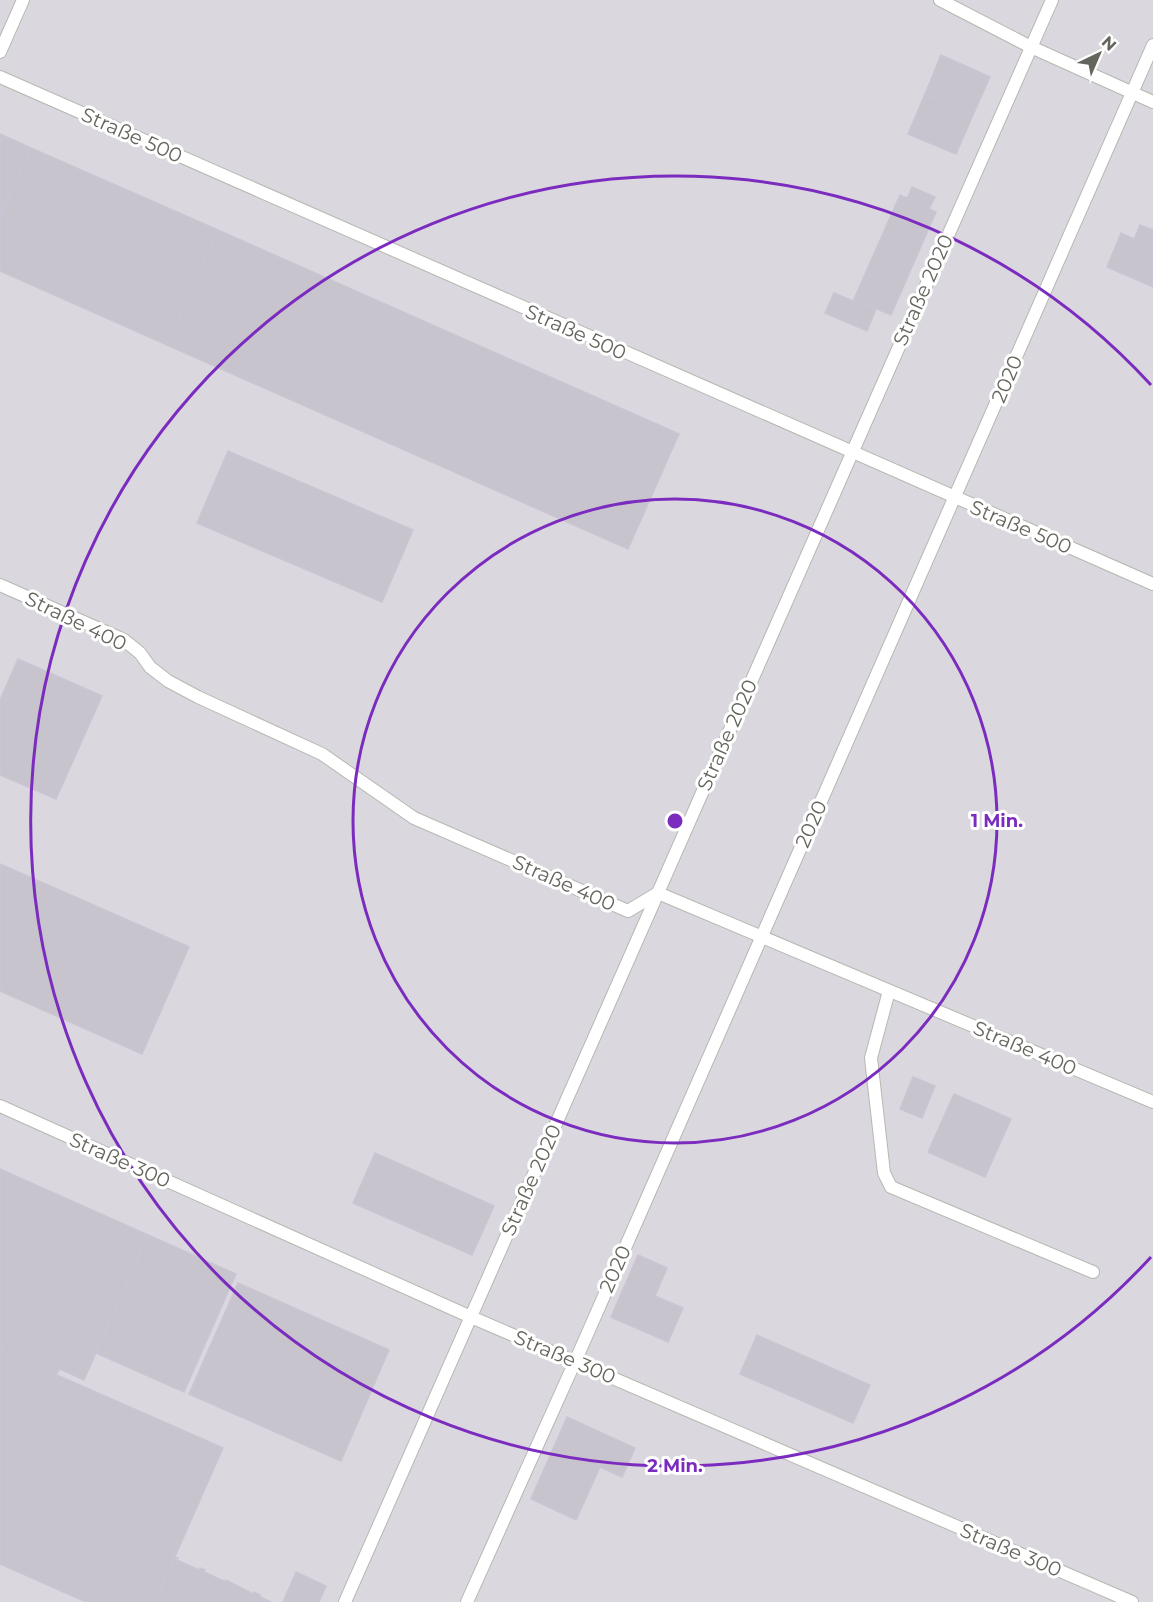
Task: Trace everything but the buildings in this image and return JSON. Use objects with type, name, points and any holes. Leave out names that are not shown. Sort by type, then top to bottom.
[{"type":"lane","points":[[0,51],[23,0]]},
{"type":"lane","points":[[940,0],[1031,47],[1153,102]]},
{"type":"lane","name":"Straße 2020","points":[[345,1602],[1052,0]]},
{"type":"lane","name":"2020","points":[[467,1602],[762,937],[1153,45]]},
{"type":"lane","name":"Straße 500","points":[[0,77],[1153,584]]},
{"type":"lane","name":"Straße 400","points":[[0,585],[123,640],[140,653],[150,667],[168,681],[322,754],[414,818],[628,911],[657,893],[1153,1102]]},
{"type":"lane","points":[[889,991],[872,1058],[884,1173],[891,1187],[1093,1272]]},
{"type":"lane","name":"Straße 300","points":[[0,1106],[471,1317],[1132,1602]]},
{"type":"shaded area","points":[[0,0],[1153,0],[1153,1602],[0,1602]]}]
